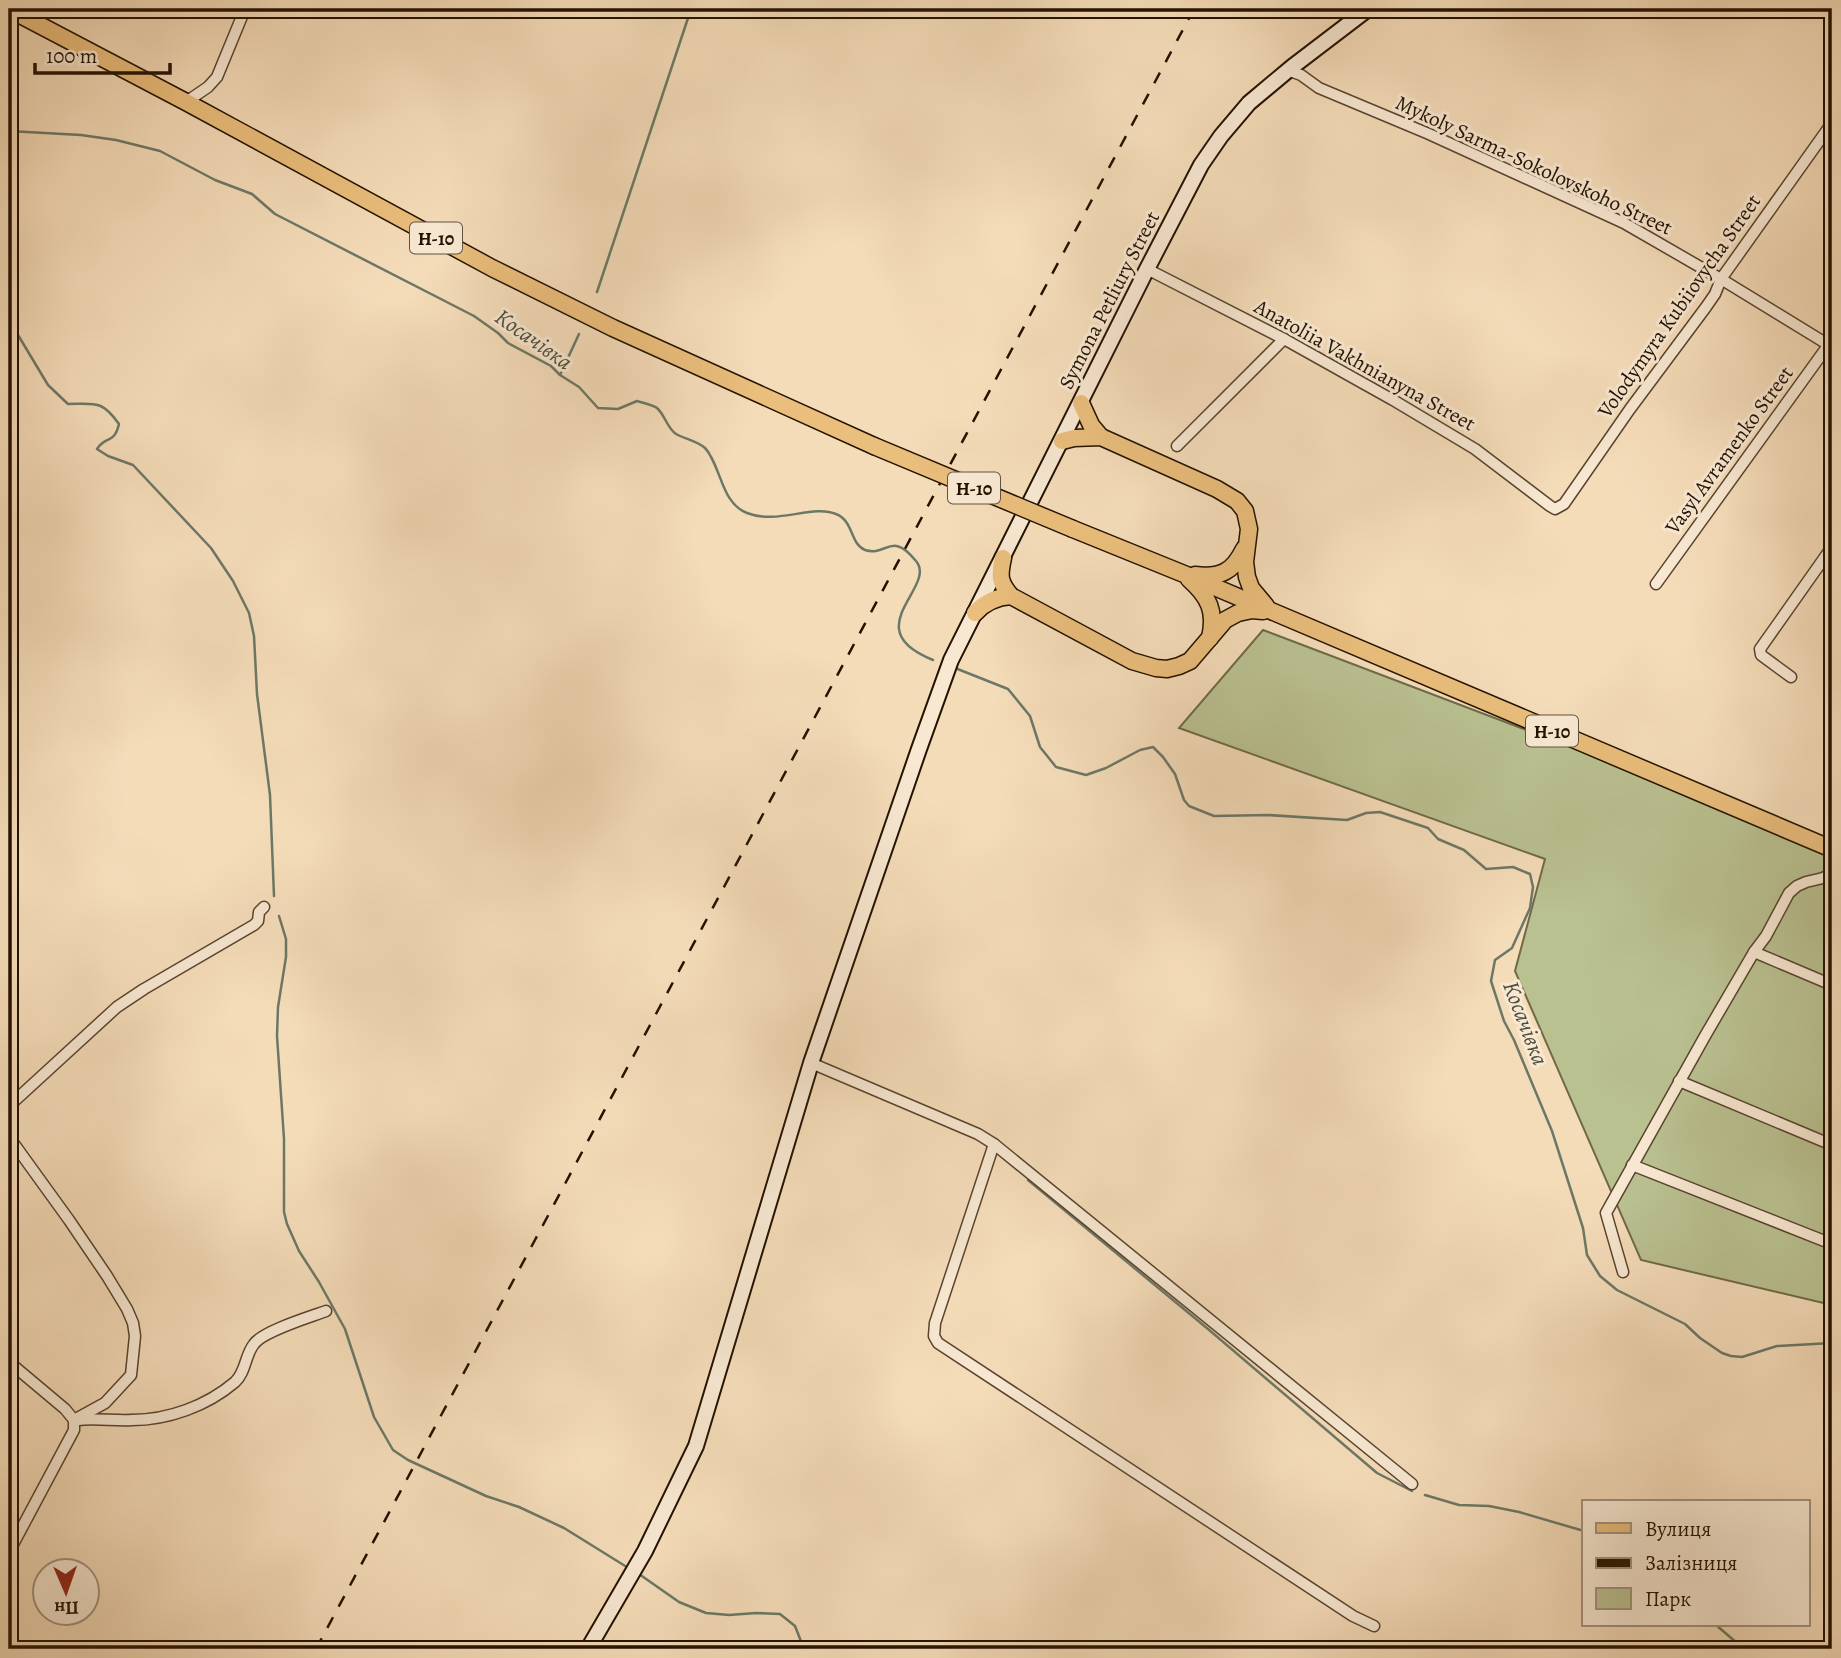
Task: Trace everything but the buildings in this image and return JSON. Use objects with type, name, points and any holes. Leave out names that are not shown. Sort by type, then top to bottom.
[{"type":"main road","name":"Н-10","points":[[9,9],[516,280],[613,328],[874,446],[1184,574],[1832,849]]},
{"type":"main road","points":[[1081,403],[1091,425],[1101,437]]},
{"type":"main road","points":[[1062,441],[1101,437],[1147,456],[1237,501],[1245,510],[1249,529],[1245,562],[1247,576],[1251,588],[1273,612]]},
{"type":"main road","points":[[1184,574],[1217,575],[1227,570],[1237,563],[1249,529]]},
{"type":"main road","points":[[1003,558],[1001,580],[1011,596],[1146,666],[1167,669],[1179,666],[1190,661],[1225,620],[1252,610],[1273,612]]},
{"type":"main road","points":[[1184,574],[1201,590],[1212,612],[1210,638]]},
{"type":"main road","points":[[975,613],[988,602],[1011,596]]},
{"type":"street","points":[[186,102],[202,92],[217,77],[245,9]]},
{"type":"street","name":"Symona Petliury Street","points":[[588,1649],[634,1570],[696,1446],[811,1063],[951,660],[1196,174],[1221,136],[1249,103],[1287,70],[1368,9]]},
{"type":"street","name":"Mykoly Sarma-Sokolovskoho Street","points":[[1287,70],[1327,92],[1429,134],[1624,223],[1831,344]]},
{"type":"street","name":"Volodymyra Kubiiovycha Street","points":[[1555,509],[1564,504],[1706,307],[1721,279],[1831,126]]},
{"type":"street","name":"Anatoliia Vakhnianyna Street","points":[[1147,270],[1284,340],[1393,400],[1475,449],[1555,509]]},
{"type":"street","points":[[1177,446],[1284,340]]},
{"type":"street","name":"Vasyl Avramenko Street","points":[[1656,584],[1831,344]]},
{"type":"street","points":[[1791,677],[1765,658],[1760,651],[1832,547]]},
{"type":"street","points":[[1623,1272],[1606,1213],[1679,1081],[1789,893],[1797,886],[1832,873]]},
{"type":"street","points":[[9,1106],[117,1007],[254,925],[264,907]]},
{"type":"street","points":[[1754,952],[1832,985]]},
{"type":"street","points":[[811,1063],[978,1134],[994,1144],[1412,1484]]},
{"type":"street","points":[[1679,1081],[1832,1145]]},
{"type":"street","points":[[9,1137],[107,1276],[127,1309],[135,1336],[131,1375],[106,1403],[74,1420]]},
{"type":"street","points":[[994,1144],[934,1323],[934,1336],[938,1343],[1353,1616],[1374,1626]]},
{"type":"street","points":[[1632,1165],[1832,1244]]},
{"type":"street","points":[[74,1420],[144,1420],[191,1408],[238,1379],[253,1345],[263,1335],[326,1311]]},
{"type":"street","points":[[9,1362],[65,1409],[74,1420],[74,1430],[9,1552]]},
{"type":"green space","points":[[1263,630],[1832,846],[1832,1305],[1641,1260],[1515,971],[1545,859],[1179,728]]},
{"type":"waterway","points":[[597,292],[691,9]]},
{"type":"waterway","name":"Косачівка","points":[[9,131],[81,135],[160,151],[215,180],[252,194],[275,214],[474,316],[508,343],[551,366],[579,387],[598,408],[618,409],[637,401],[657,408],[673,431],[705,448],[715,464],[724,489],[739,509],[770,517],[817,511],[836,514],[842,517],[857,543],[865,550],[901,547],[916,561],[920,571],[899,622],[901,635],[911,648],[933,660]]},
{"type":"waterway","points":[[9,320],[48,385],[68,404],[98,405],[113,416],[119,424],[117,431],[97,449],[133,465],[211,548],[233,581],[249,613],[254,636],[257,694],[270,795],[274,896]]},
{"type":"waterway","points":[[560,375],[579,334]]},
{"type":"waterway","name":"Косачівка","points":[[955,668],[1008,689],[1030,716],[1040,747],[1056,767],[1086,775],[1140,750],[1153,747],[1175,774],[1184,800],[1189,806],[1214,816],[1268,815],[1347,820],[1366,813],[1380,812],[1428,828],[1438,839],[1464,850],[1486,869],[1513,867],[1530,874],[1533,887],[1530,908],[1512,948],[1495,960],[1491,981],[1504,1021],[1552,1131],[1583,1228],[1587,1255],[1600,1276],[1617,1290],[1685,1324],[1700,1338],[1731,1356],[1742,1357],[1777,1346],[1832,1343]]},
{"type":"waterway","points":[[279,916],[286,939],[277,1036],[284,1139],[284,1212],[299,1251],[345,1329],[374,1417],[393,1450],[408,1460],[564,1528],[630,1569]]},
{"type":"waterway","points":[[1028,1180],[1377,1473],[1412,1491]]},
{"type":"waterway","points":[[1425,1495],[1459,1505],[1489,1506],[1519,1512],[1582,1530]]},
{"type":"waterway","points":[[639,1574],[679,1602],[706,1613],[780,1614],[795,1626],[804,1649]]},
{"type":"waterway","points":[[1717,1626],[1744,1649]]},
{"type":"railway","points":[[316,1649],[1194,9]]}]
